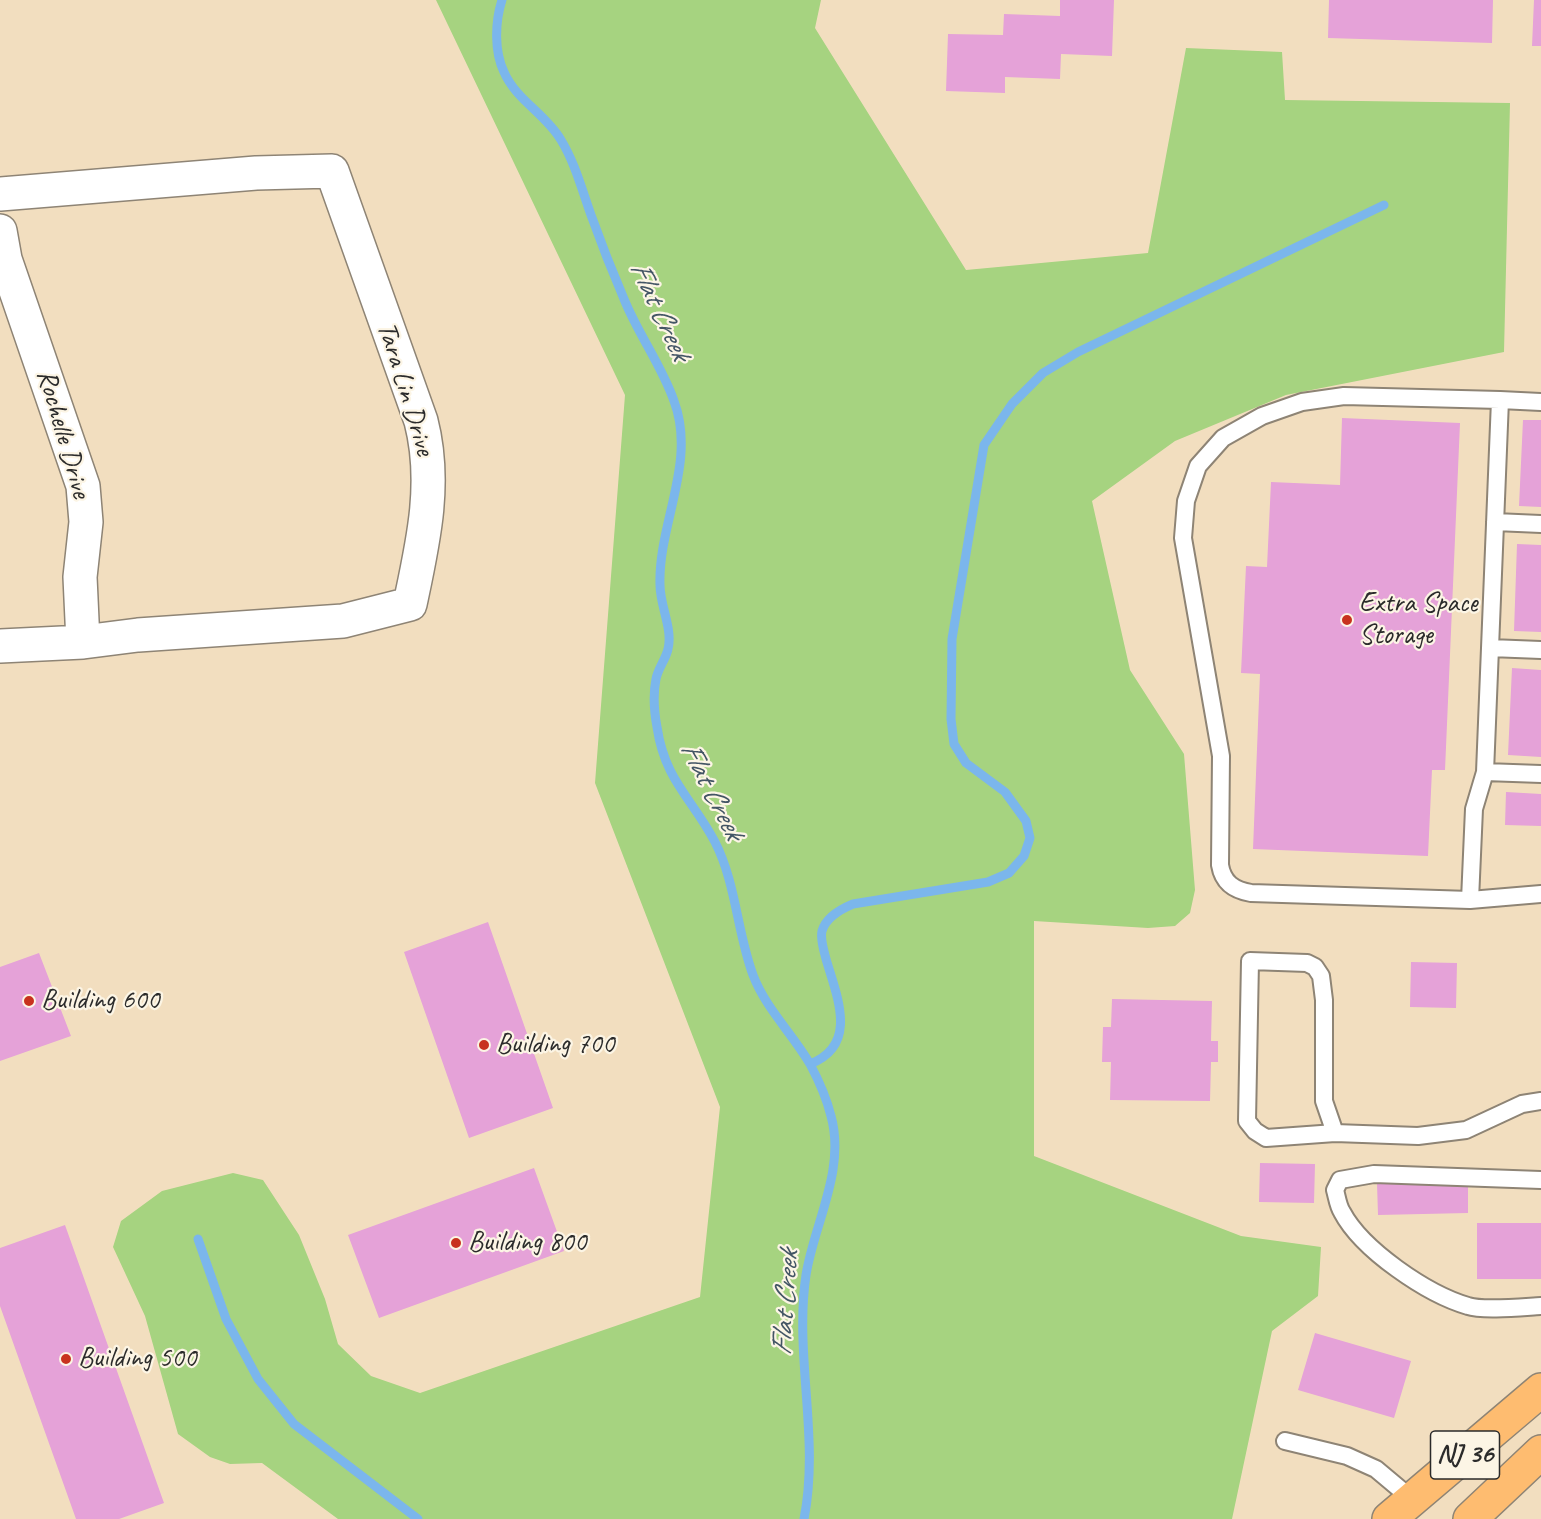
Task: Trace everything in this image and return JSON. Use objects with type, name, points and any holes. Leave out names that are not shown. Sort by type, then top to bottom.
[{"type":"highway","name":"NJ 36","points":[[1401,1509],[1541,1390]]},
{"type":"highway","name":"NJ 36","points":[[1470,1519],[1541,1452]]},
{"type":"street","name":"Tara Lin Drive","points":[[0,194],[256,173],[332,171],[421,421],[428,449],[430,484],[422,544],[410,604],[343,621],[138,635],[83,642],[0,646]]},
{"type":"street","name":"Rochelle Drive","points":[[0,231],[5,259],[83,486],[86,522],[80,577],[83,642]]},
{"type":"lane","points":[[1541,402],[1344,396],[1302,402],[1262,416],[1223,438],[1198,466],[1186,501],[1183,538],[1221,756],[1220,865],[1225,880],[1232,887],[1251,893],[1470,900],[1541,894]]},
{"type":"lane","points":[[1470,900],[1474,809],[1485,771],[1500,400]]},
{"type":"lane","points":[[1495,522],[1541,524]]},
{"type":"lane","points":[[1490,648],[1541,650]]},
{"type":"lane","points":[[1485,771],[1541,774]]},
{"type":"lane","points":[[1335,1133],[1324,1101],[1324,1000],[1321,976],[1315,967],[1307,963],[1250,961],[1247,1121],[1255,1131],[1266,1138],[1335,1133],[1418,1136],[1466,1130],[1522,1104],[1541,1101]]},
{"type":"lane","points":[[1541,1180],[1374,1174],[1340,1180],[1335,1190],[1341,1211],[1357,1232],[1382,1257],[1416,1282],[1469,1307],[1541,1306]]},
{"type":"lane","points":[[1285,1441],[1347,1456],[1376,1469],[1401,1509]]},
{"type":"green space","points":[[436,0],[821,0],[815,28],[966,270],[1148,253],[1186,48],[1282,52],[1285,100],[1510,103],[1504,352],[1286,395],[1175,441],[1092,501],[1130,670],[1184,754],[1195,890],[1190,913],[1175,926],[1148,928],[1034,921],[1034,1156],[1241,1236],[1321,1247],[1318,1296],[1272,1331],[1232,1519],[338,1519],[262,1463],[230,1464],[210,1457],[178,1434],[145,1316],[113,1247],[121,1221],[162,1191],[233,1173],[263,1180],[299,1235],[325,1299],[338,1344],[371,1376],[420,1393],[700,1297],[720,1107],[595,783],[625,395]]},
{"type":"building","points":[[1060,0],[1114,0],[1112,56],[1061,54],[1060,79],[1005,77],[1005,93],[946,91],[948,34],[1003,35],[1004,14],[1060,16]]},
{"type":"building","points":[[1329,0],[1493,0],[1492,43],[1328,38]]},
{"type":"building","points":[[1534,0],[1541,0],[1541,46],[1532,46]]},
{"type":"building","name":"Extra Space Storage","points":[[1342,418],[1460,423],[1445,770],[1432,770],[1428,856],[1253,849],[1260,674],[1241,673],[1246,566],[1267,567],[1271,482],[1340,485]]},
{"type":"building","points":[[1523,420],[1541,420],[1541,507],[1519,506]]},
{"type":"building","points":[[1517,544],[1541,545],[1541,632],[1514,631]]},
{"type":"building","points":[[1512,668],[1541,670],[1541,757],[1508,755]]},
{"type":"building","points":[[1506,792],[1541,794],[1541,826],[1505,825]]},
{"type":"building","name":"Building 700","points":[[488,922],[553,1108],[469,1138],[404,952]]},
{"type":"building","name":"Building 600","points":[[39,953],[71,1036],[0,1061],[0,967]]},
{"type":"building","points":[[1411,962],[1457,963],[1456,1008],[1410,1007]]},
{"type":"building","points":[[1112,999],[1212,1001],[1211,1041],[1218,1041],[1218,1062],[1211,1062],[1210,1101],[1110,1100],[1111,1062],[1102,1062],[1103,1027],[1111,1027]]},
{"type":"building","points":[[1260,1163],[1315,1164],[1314,1203],[1259,1202]]},
{"type":"building","name":"Building 800","points":[[534,1168],[564,1251],[379,1318],[348,1235]]},
{"type":"building","points":[[1468,1181],[1468,1213],[1378,1215],[1377,1183]]},
{"type":"building","points":[[1477,1223],[1541,1223],[1541,1279],[1477,1279]]},
{"type":"building","name":"Building 500","points":[[65,1225],[164,1503],[119,1519],[76,1519],[0,1306],[0,1248]]},
{"type":"building","points":[[1315,1333],[1411,1361],[1394,1418],[1298,1390]]},
{"type":"waterway","name":"Flat Creek","points":[[502,0],[497,36],[498,55],[504,72],[516,91],[555,131],[566,149],[615,278],[669,388],[680,424],[679,470],[661,562],[660,585],[669,634],[667,653],[657,675],[654,691],[655,715],[661,746],[673,776],[715,842],[728,874],[753,975],[772,1010],[810,1064],[827,1103],[835,1136],[832,1177],[810,1256],[803,1305],[809,1458],[804,1519]]},
{"type":"waterway","points":[[810,1064],[825,1056],[835,1045],[839,1032],[839,1004],[822,938],[822,931],[830,918],[853,904],[988,882],[1009,873],[1024,856],[1030,838],[1026,821],[1005,792],[966,763],[954,744],[951,719],[952,639],[984,445],[1012,404],[1043,373],[1078,352],[1384,205]]},
{"type":"waterway","points":[[198,1239],[226,1319],[258,1379],[294,1424],[418,1519]]},
{"type":"place","name":"Extra Space Storage","points":[[1347,620]]},
{"type":"place","name":"Building 600","points":[[29,1001]]},
{"type":"place","name":"Building 700","points":[[484,1045]]},
{"type":"place","name":"Building 800","points":[[456,1243]]},
{"type":"place","name":"Building 500","points":[[66,1359]]}]
